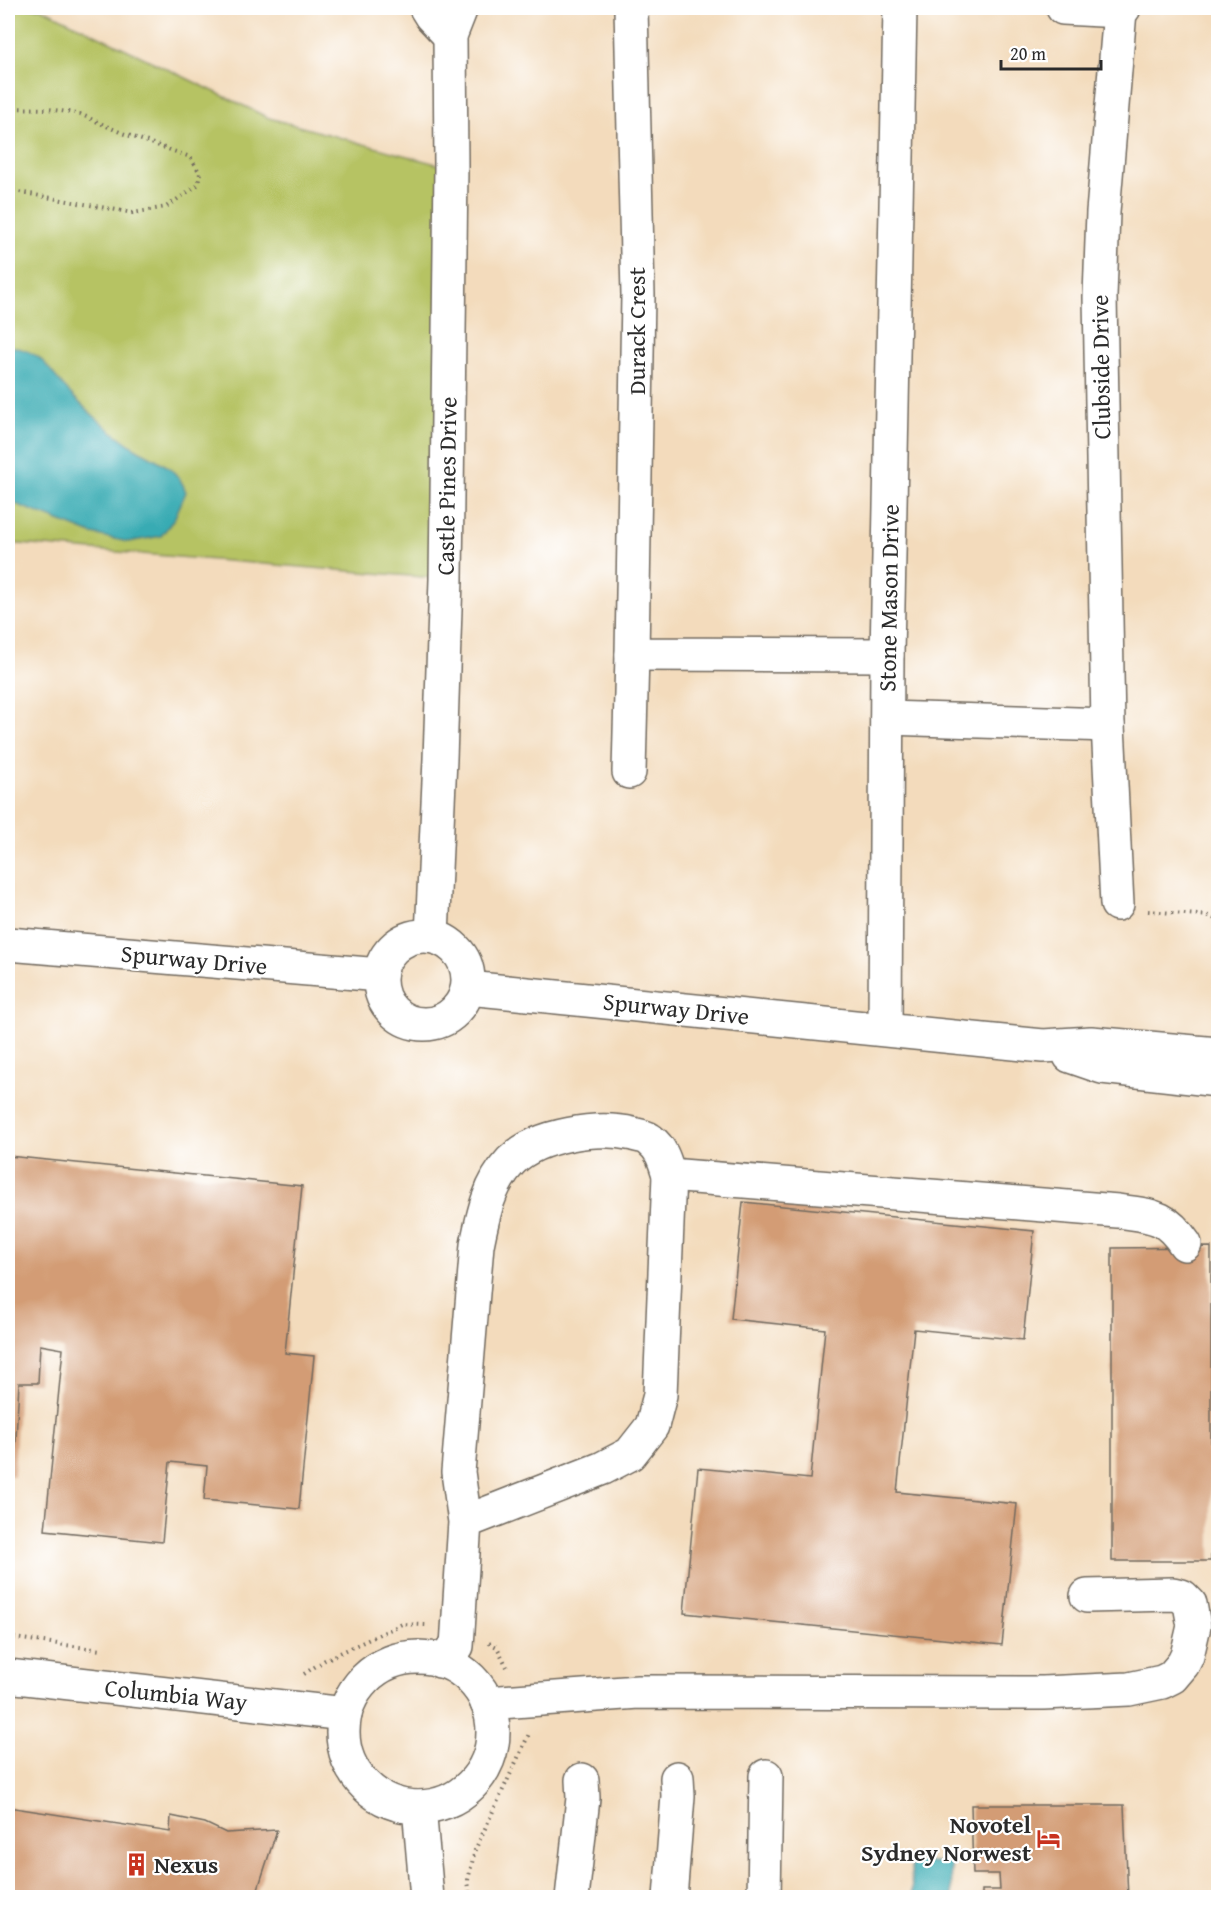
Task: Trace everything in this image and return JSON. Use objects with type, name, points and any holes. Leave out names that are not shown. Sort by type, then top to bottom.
[{"type":"street","name":"Castle Pines Drive","points":[[426,8],[431,16],[455,22],[446,579],[432,936]]},
{"type":"street","name":"Durack Crest","points":[[629,772],[638,295],[631,8]]},
{"type":"street","name":"Stone Mason Drive","points":[[885,1029],[887,655],[900,8]]},
{"type":"street","name":"Clubside Drive","points":[[1063,8],[1122,9],[1102,212],[1100,297],[1108,725],[1117,904]]},
{"type":"street","points":[[632,654],[887,655]]},
{"type":"street","points":[[887,718],[1108,725]]},
{"type":"street","points":[[418,936],[432,936],[456,949],[467,966],[468,988],[462,1003],[452,1014],[439,1022],[425,1024],[410,1022],[396,1015],[387,1004],[381,990],[380,975],[384,962],[392,949],[403,940],[418,936]]},
{"type":"street","name":"Spurway Drive","points":[[8,944],[380,975]]},
{"type":"street","name":"Spurway Drive","points":[[468,988],[885,1029]]},
{"type":"street","points":[[885,1029],[1043,1046],[1091,1043],[1218,1054]]},
{"type":"street","points":[[1043,1046],[1102,1067],[1218,1080]]},
{"type":"street","points":[[440,1660],[457,1646],[459,1627],[465,1522],[458,1472],[476,1257],[484,1210],[494,1186],[512,1160],[534,1146],[570,1133],[618,1131],[648,1138],[662,1152],[669,1175],[660,1395],[652,1426],[630,1454],[603,1468],[465,1522]]},
{"type":"street","points":[[669,1175],[1156,1216],[1175,1228],[1185,1244]]},
{"type":"street","points":[[487,1703],[638,1692],[1043,1692],[1129,1689],[1162,1682],[1172,1677],[1184,1664],[1194,1626],[1190,1604],[1182,1596],[1173,1594],[1087,1596]]},
{"type":"street","points":[[410,1658],[440,1660],[464,1672],[481,1691],[492,1720],[489,1756],[480,1773],[464,1791],[443,1802],[419,1807],[406,1806],[380,1797],[359,1779],[351,1767],[343,1742],[345,1714],[358,1687],[381,1667],[410,1658]]},
{"type":"street","name":"Columbia Way","points":[[8,1676],[345,1714]]},
{"type":"street","points":[[764,1898],[766,1776]]},
{"type":"street","points":[[670,1898],[678,1796],[677,1778]]},
{"type":"street","points":[[572,1898],[583,1798],[582,1780]]},
{"type":"street","points":[[419,1807],[427,1898]]},
{"type":"path","points":[[8,108],[48,109],[80,114],[122,133],[190,157],[200,173],[198,185],[166,207],[133,213],[8,190]]},
{"type":"path","points":[[1117,904],[1123,910],[1210,916],[1218,921]]},
{"type":"path","points":[[301,1676],[325,1660],[402,1624],[459,1627],[497,1647],[524,1700]]},
{"type":"path","points":[[8,1637],[102,1650]]},
{"type":"green space","points":[[8,8],[41,8],[269,118],[451,168],[446,579],[8,543]]},
{"type":"water","points":[[8,346],[38,357],[65,388],[98,420],[135,448],[165,465],[177,476],[186,492],[174,519],[161,536],[128,542],[92,534],[8,501]]},
{"type":"water","points":[[911,1862],[951,1862],[952,1897],[912,1897]]},
{"type":"building","points":[[8,1156],[302,1186],[285,1353],[314,1356],[299,1509],[204,1500],[207,1466],[170,1462],[162,1542],[45,1530],[63,1349],[40,1345],[38,1383],[19,1383],[14,1476],[8,1476]]},
{"type":"building","points":[[743,1202],[1034,1231],[1023,1340],[914,1329],[897,1492],[1017,1504],[1002,1645],[684,1613],[698,1468],[810,1479],[825,1329],[731,1319]]},
{"type":"building","points":[[1211,1247],[1211,1561],[1112,1561],[1112,1248]]},
{"type":"building","name":"Novotel Sydney Norwest","points":[[971,1805],[1124,1805],[1128,1898],[982,1898],[982,1890],[1000,1890],[999,1874],[973,1874]]},
{"type":"building","name":"Nexus","points":[[8,1807],[170,1832],[171,1816],[205,1823],[226,1833],[277,1830],[255,1898],[8,1898]]},
{"type":"place","name":"Novotel Sydney Norwest","points":[[1049,1839]]},
{"type":"place","name":"Nexus","points":[[136,1865]]}]
